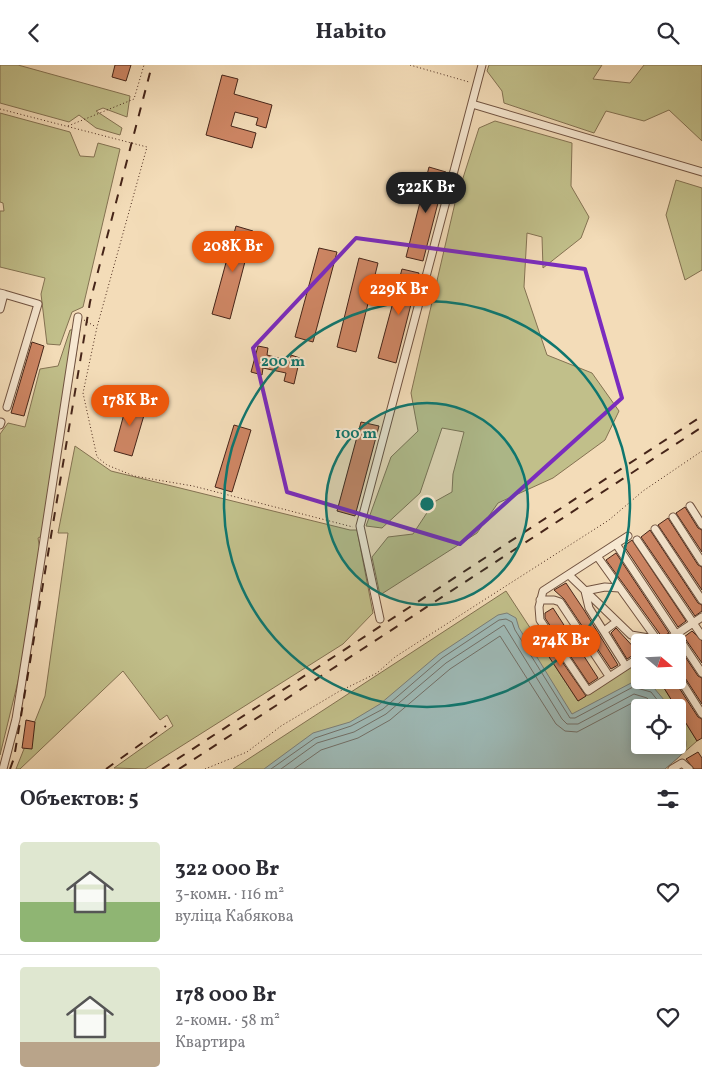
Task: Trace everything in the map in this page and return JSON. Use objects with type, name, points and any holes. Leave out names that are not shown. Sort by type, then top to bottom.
[{"type":"street","points":[[380,619],[360,526],[482,65]]},
{"type":"street","points":[[472,104],[702,172]]},
{"type":"street","points":[[0,309],[2,294],[38,304],[6,407]]},
{"type":"street","points":[[3,769],[16,719],[78,317]]},
{"type":"street","points":[[690,506],[702,525]]},
{"type":"street","points":[[673,517],[702,562]]},
{"type":"street","points":[[655,529],[702,600]]},
{"type":"street","points":[[628,537],[543,591],[538,607],[540,620],[588,691],[631,662]]},
{"type":"street","points":[[638,540],[702,636]]},
{"type":"street","points":[[616,544],[677,634],[702,617]]},
{"type":"street","points":[[597,557],[652,634]]},
{"type":"street","points":[[569,575],[631,635]]},
{"type":"street","points":[[585,591],[605,587],[620,588]]},
{"type":"street","points":[[585,591],[589,608],[625,665]]},
{"type":"street","points":[[540,600],[560,602],[609,677]]},
{"type":"street","points":[[604,631],[616,621]]},
{"type":"street","points":[[686,648],[702,673]]},
{"type":"street","points":[[686,689],[702,714]]},
{"type":"street","points":[[672,769],[682,763],[689,769]]},
{"type":"path","points":[[68,127],[134,99],[144,65]]},
{"type":"path","points":[[410,65],[477,84]]},
{"type":"path","points":[[0,109],[147,147],[97,327],[83,393],[97,457],[107,465],[134,476],[193,486],[351,527],[360,526]]},
{"type":"path","points":[[78,317],[97,327]]},
{"type":"path","points":[[205,769],[247,752],[281,727],[338,692],[377,673],[403,652],[609,520],[643,491],[702,451]]},
{"type":"highlighted area","points":[[356,238],[585,269],[622,398],[460,544],[287,492],[253,348]]},
{"type":"shaded area","points":[[0,65],[18,65],[130,96],[127,117],[103,108],[96,111],[122,128],[120,135],[96,128],[79,115],[69,122],[0,103]]},
{"type":"shaded area","points":[[489,65],[602,65],[593,79],[630,83],[644,65],[702,65],[702,141],[669,110],[644,121],[606,111],[594,133],[504,103],[502,91],[487,71]]},
{"type":"shaded area","points":[[0,113],[70,132],[80,156],[94,157],[98,143],[120,149],[83,307],[72,312],[60,345],[47,344],[41,294],[45,278],[0,267],[0,211],[4,211],[3,203],[0,202]]},
{"type":"shaded area","points":[[495,121],[572,143],[571,186],[589,217],[581,238],[543,268],[542,237],[527,233],[524,287],[547,355],[592,373],[619,411],[605,440],[553,478],[498,503],[477,533],[380,595],[372,557],[388,537],[413,534],[434,502],[452,492],[453,474],[464,432],[442,428],[420,493],[382,528],[366,526],[391,457],[418,431],[411,393],[455,203],[479,128]]},
{"type":"shaded area","points":[[676,180],[702,188],[702,270],[685,280],[666,215]]},
{"type":"shaded area","points":[[80,329],[48,533],[38,538],[40,550],[21,669],[0,755],[0,434],[8,423],[25,427],[40,369],[58,366],[70,330]]},
{"type":"shaded area","points":[[75,446],[111,471],[350,530],[357,530],[373,613],[343,644],[145,769],[114,768],[173,726],[167,715],[160,720],[123,671],[20,769],[16,769],[45,696],[68,533],[58,533]]},
{"type":"shaded area","points":[[506,591],[578,701],[631,667],[631,689],[665,689],[671,699],[631,699],[631,754],[682,754],[665,769],[233,769]]},
{"type":"shaded area","points":[[686,722],[697,741],[686,751]]},
{"type":"water","points":[[507,613],[516,618],[519,628],[572,714],[631,683],[631,689],[655,689],[663,699],[631,699],[631,754],[682,754],[665,769],[264,769],[313,733],[350,722],[380,704],[439,654],[498,615]]},
{"type":"building","points":[[115,65],[131,65],[126,81],[112,77]]},
{"type":"building","points":[[222,75],[238,79],[234,94],[272,105],[266,128],[256,125],[258,118],[235,112],[231,126],[256,133],[252,148],[206,135]]},
{"type":"building","points":[[429,167],[446,172],[423,261],[406,257]]},
{"type":"building","points":[[236,226],[253,231],[230,319],[212,314]]},
{"type":"building","points":[[319,248],[337,252],[313,342],[295,337]]},
{"type":"building","points":[[359,258],[378,263],[356,352],[337,347]]},
{"type":"building","points":[[402,269],[419,273],[396,363],[378,358]]},
{"type":"building","points":[[32,342],[44,346],[24,416],[11,413]]},
{"type":"building","points":[[258,346],[268,348],[267,355],[290,361],[291,355],[300,358],[294,384],[284,381],[286,373],[263,368],[262,375],[251,372]]},
{"type":"building","points":[[128,399],[147,405],[132,456],[114,451]]},
{"type":"building","points":[[361,422],[379,426],[355,516],[337,511]]},
{"type":"building","points":[[234,425],[251,430],[232,492],[215,487]]},
{"type":"building","points":[[685,507],[698,528],[702,530],[702,552],[676,513]]},
{"type":"building","points":[[668,518],[698,565],[702,567],[702,590],[658,525]]},
{"type":"building","points":[[650,530],[698,603],[702,605],[702,611],[695,616],[641,537]]},
{"type":"building","points":[[632,540],[686,621],[678,627],[624,546]]},
{"type":"building","points":[[616,553],[669,633],[660,634],[606,560]]},
{"type":"building","points":[[566,583],[618,665],[611,669],[564,599],[554,590]]},
{"type":"building","points":[[553,608],[598,678],[589,684],[545,618],[545,613]]},
{"type":"building","points":[[616,628],[631,644],[631,656],[627,659],[611,633]]},
{"type":"building","points":[[540,630],[586,696],[578,701],[534,634]]},
{"type":"building","points":[[692,631],[702,641],[702,663],[686,640],[686,636]]},
{"type":"building","points":[[686,658],[698,676],[702,678],[702,704],[686,679]]},
{"type":"building","points":[[665,689],[680,689],[698,717],[702,719],[702,738],[697,741],[686,723],[686,699],[671,699]]},
{"type":"building","points":[[26,720],[35,722],[32,749],[22,748]]},
{"type":"building","points":[[698,752],[702,758],[702,769],[694,769],[686,759]]},
{"type":"railway","points":[[10,769],[14,758],[90,302],[152,65]]},
{"type":"railway","points":[[162,769],[702,416]]},
{"type":"railway","points":[[179,769],[702,427]]},
{"type":"railway","points":[[106,769],[166,726]]}]
